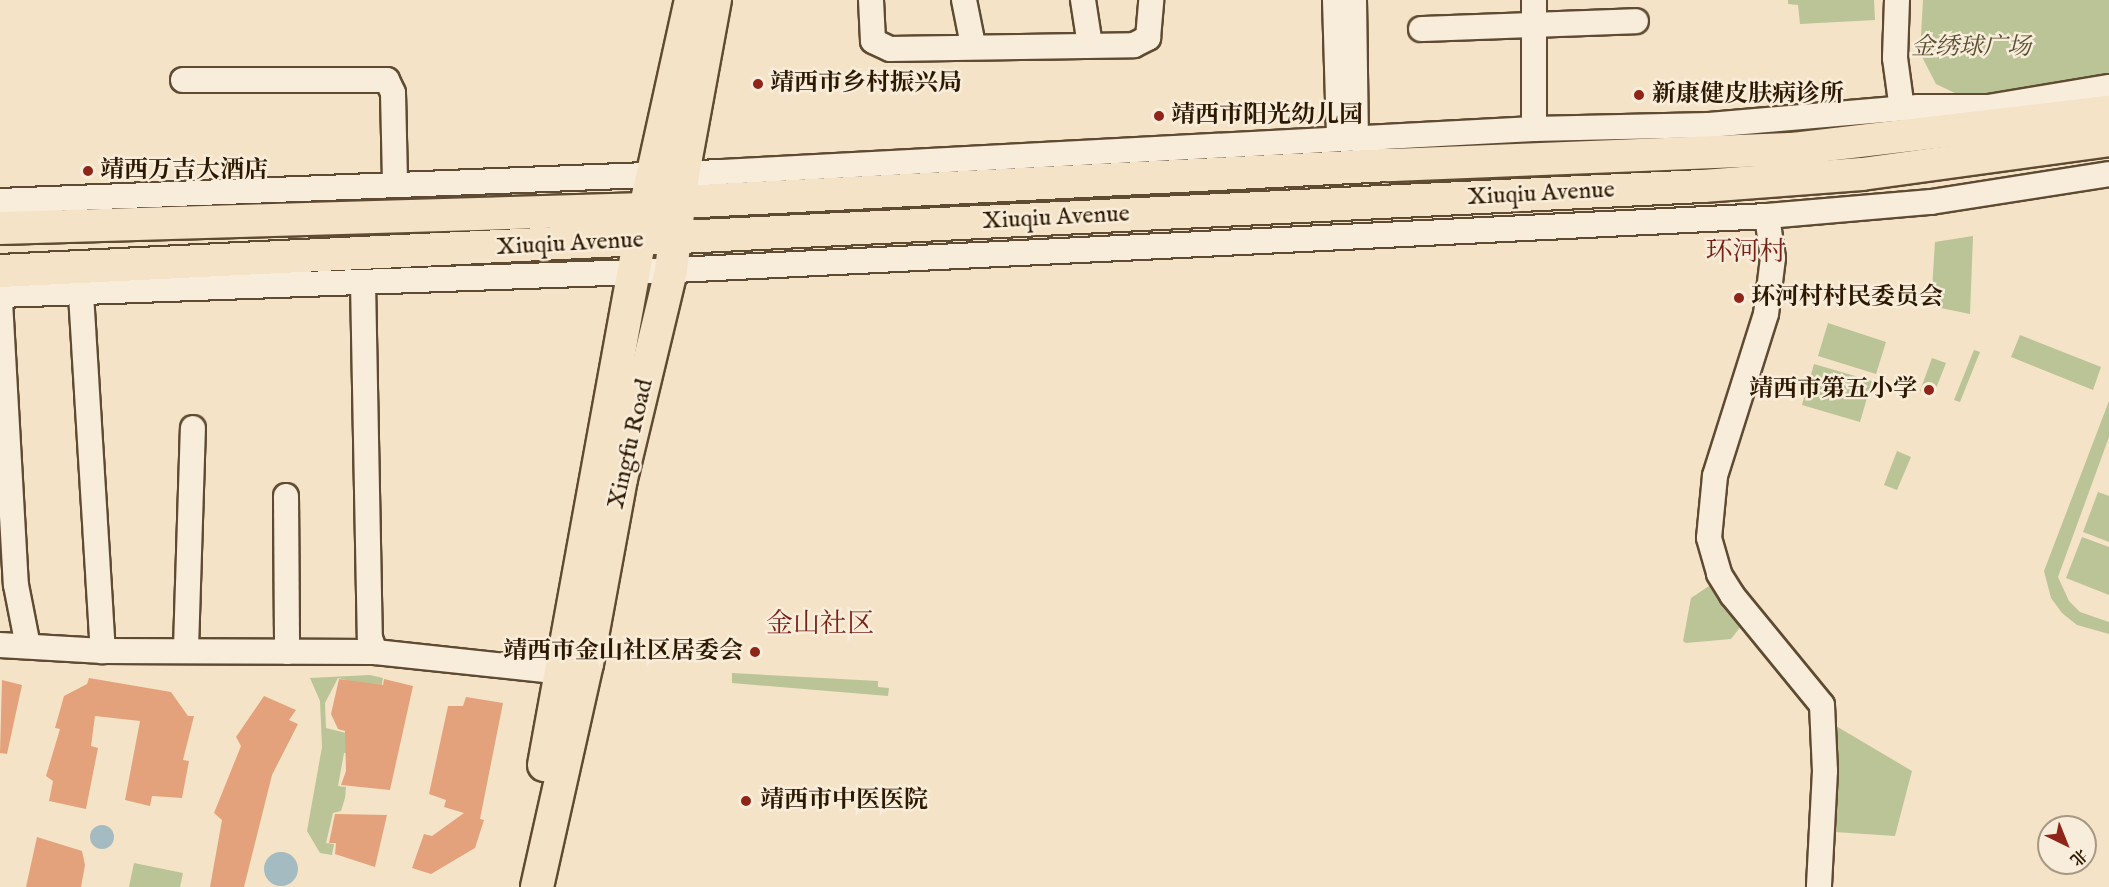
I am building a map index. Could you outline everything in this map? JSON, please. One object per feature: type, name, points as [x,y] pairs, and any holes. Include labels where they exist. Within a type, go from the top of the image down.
[{"type":"main road","name":"Xingfu Road","points":[[537,887],[587,664],[621,479],[677,237],[673,183],[691,0]]},
{"type":"main road","name":"Xingfu Road","points":[[673,183],[715,0]]},
{"type":"main road","name":"Xiuqiu Avenue","points":[[0,228],[645,209],[673,183],[997,187],[1390,165],[1697,154],[1906,139],[2109,112]]},
{"type":"main road","name":"Xiuqiu Avenue","points":[[0,271],[338,256],[1827,177],[2109,140]]},
{"type":"main road","name":"Xingfu Road","points":[[520,887],[645,209]]},
{"type":"street","points":[[871,0],[871,36],[877,46],[890,49],[973,45],[1134,45],[1145,40],[1151,0]]},
{"type":"street","points":[[964,0],[973,45]]},
{"type":"street","points":[[1083,0],[1090,45]]},
{"type":"street","points":[[1335,0],[1348,138]]},
{"type":"street","points":[[1348,138],[1354,0]]},
{"type":"street","points":[[1534,0],[1534,129]]},
{"type":"street","points":[[1897,0],[1895,58],[1910,108]]},
{"type":"street","points":[[1909,0],[1906,32],[1910,108]]},
{"type":"street","points":[[1421,30],[1636,21]]},
{"type":"street","points":[[183,80],[387,80],[393,93],[395,182]]},
{"type":"street","points":[[11,201],[395,182],[673,183],[952,158],[1147,151],[1509,130],[1652,127],[1910,108],[1988,107],[2109,87]]},
{"type":"street","points":[[1652,127],[1697,154]]},
{"type":"street","points":[[1509,130],[1549,160]]},
{"type":"street","points":[[1348,138],[1390,165]]},
{"type":"street","points":[[1147,151],[1176,178]]},
{"type":"street","points":[[952,158],[997,187]]},
{"type":"street","points":[[0,295],[81,294],[635,272],[750,264],[1767,216],[1931,202],[2109,174]]},
{"type":"street","points":[[359,184],[407,216]]},
{"type":"street","points":[[1480,197],[1509,228]]},
{"type":"street","points":[[11,201],[62,226]]},
{"type":"street","points":[[1168,212],[1190,243]]},
{"type":"street","points":[[1767,216],[1773,258],[1766,314],[1715,476],[1709,538],[1719,574],[1732,595],[1822,705],[1825,771],[1819,887]]},
{"type":"street","points":[[952,224],[985,253]]},
{"type":"street","points":[[725,235],[750,264]]},
{"type":"street","points":[[338,256],[371,281]]},
{"type":"street","points":[[371,281],[370,638],[375,652]]},
{"type":"street","points":[[81,294],[103,651]]},
{"type":"street","points":[[0,301],[16,585],[28,646]]},
{"type":"street","points":[[186,648],[193,428]]},
{"type":"street","points":[[286,496],[287,652]]},
{"type":"street","points":[[0,645],[103,651],[186,648],[287,652],[375,652],[561,672]]},
{"type":"green space","points":[[1788,0],[1874,0],[1875,20],[1800,24],[1798,5],[1788,4]]},
{"type":"green space","name":"金绣球广场","points":[[1923,0],[2109,0],[2109,73],[1981,95],[1957,94],[1936,84],[1920,53]]},
{"type":"green space","points":[[1973,236],[1970,314],[1931,306],[1935,242]]},
{"type":"green space","points":[[1828,323],[1886,342],[1876,374],[1818,356]]},
{"type":"green space","points":[[2020,335],[2101,367],[2093,390],[2011,357]]},
{"type":"green space","points":[[1974,350],[1980,352],[1960,402],[1954,400]]},
{"type":"green space","points":[[1932,358],[1946,363],[1933,396],[1920,391]]},
{"type":"green space","points":[[1814,364],[1872,381],[1860,422],[1802,405]]},
{"type":"green space","points":[[2109,401],[2109,437],[2058,577],[2069,601],[2080,612],[2109,622],[2109,634],[2077,625],[2062,613],[2051,598],[2044,571]]},
{"type":"green space","points":[[1897,451],[1911,457],[1897,490],[1884,485]]},
{"type":"green space","points":[[2098,492],[2109,496],[2109,542],[2083,532]]},
{"type":"green space","points":[[2082,537],[2109,547],[2109,595],[2066,578]]},
{"type":"green space","points":[[1712,584],[1745,621],[1731,639],[1686,643],[1683,641],[1691,598]]},
{"type":"green space","points":[[732,673],[878,681],[878,687],[889,688],[888,696],[732,683]]},
{"type":"green space","points":[[370,675],[383,678],[381,689],[338,678],[325,703],[326,728],[358,736],[352,753],[344,753],[338,786],[346,787],[345,798],[341,811],[333,813],[326,843],[334,844],[332,855],[320,853],[307,831],[322,747],[320,701],[310,678]]},
{"type":"green space","points":[[1836,726],[1912,771],[1895,836],[1835,832],[1830,727]]},
{"type":"green space","points":[[134,863],[183,873],[180,887],[129,887]]},
{"type":"water","points":[[102,825],[111,828],[114,837],[111,846],[102,849],[93,846],[90,837],[93,828]]},
{"type":"water","points":[[281,852],[293,857],[298,869],[293,881],[281,886],[269,881],[264,869],[269,857]]},
{"type":"building","points":[[89,678],[171,692],[188,716],[194,716],[183,760],[189,761],[182,798],[152,796],[150,806],[125,800],[140,721],[95,716],[91,746],[98,748],[86,809],[49,801],[53,781],[46,776],[60,729],[55,728],[64,696],[87,684]]},
{"type":"building","points":[[339,679],[383,685],[384,679],[413,686],[390,790],[341,785],[346,771],[345,731],[338,729],[331,714]]},
{"type":"building","points":[[2,680],[22,685],[7,754],[0,753]]},
{"type":"building","points":[[264,696],[296,710],[289,720],[298,724],[272,775],[244,887],[210,887],[222,820],[214,813],[241,746],[236,737]]},
{"type":"building","points":[[466,697],[503,703],[480,819],[484,820],[475,848],[431,874],[412,868],[424,834],[432,836],[464,813],[444,807],[446,800],[429,794],[448,706],[463,706]]},
{"type":"building","points":[[335,814],[387,815],[375,867],[335,854],[336,843],[329,843]]},
{"type":"building","points":[[37,837],[82,851],[85,865],[81,887],[26,887]]},
{"type":"place","name":"靖西市乡村振兴局","points":[[758,84]]},
{"type":"place","name":"新康健皮肤病诊所","points":[[1639,95]]},
{"type":"place","name":"靖西市阳光幼儿园","points":[[1159,116]]},
{"type":"place","name":"靖西万吉大酒店","points":[[88,171]]},
{"type":"place","name":"环河村村民委员会","points":[[1739,298]]},
{"type":"place","name":"靖西市第五小学","points":[[1929,390]]},
{"type":"place","name":"靖西市金山社区居委会","points":[[755,652]]},
{"type":"place","name":"靖西市中医医院","points":[[746,801]]},
{"type":"district","name":"环河村","points":[[1746,254]]},
{"type":"district","name":"金山社区","points":[[820,626]]}]
